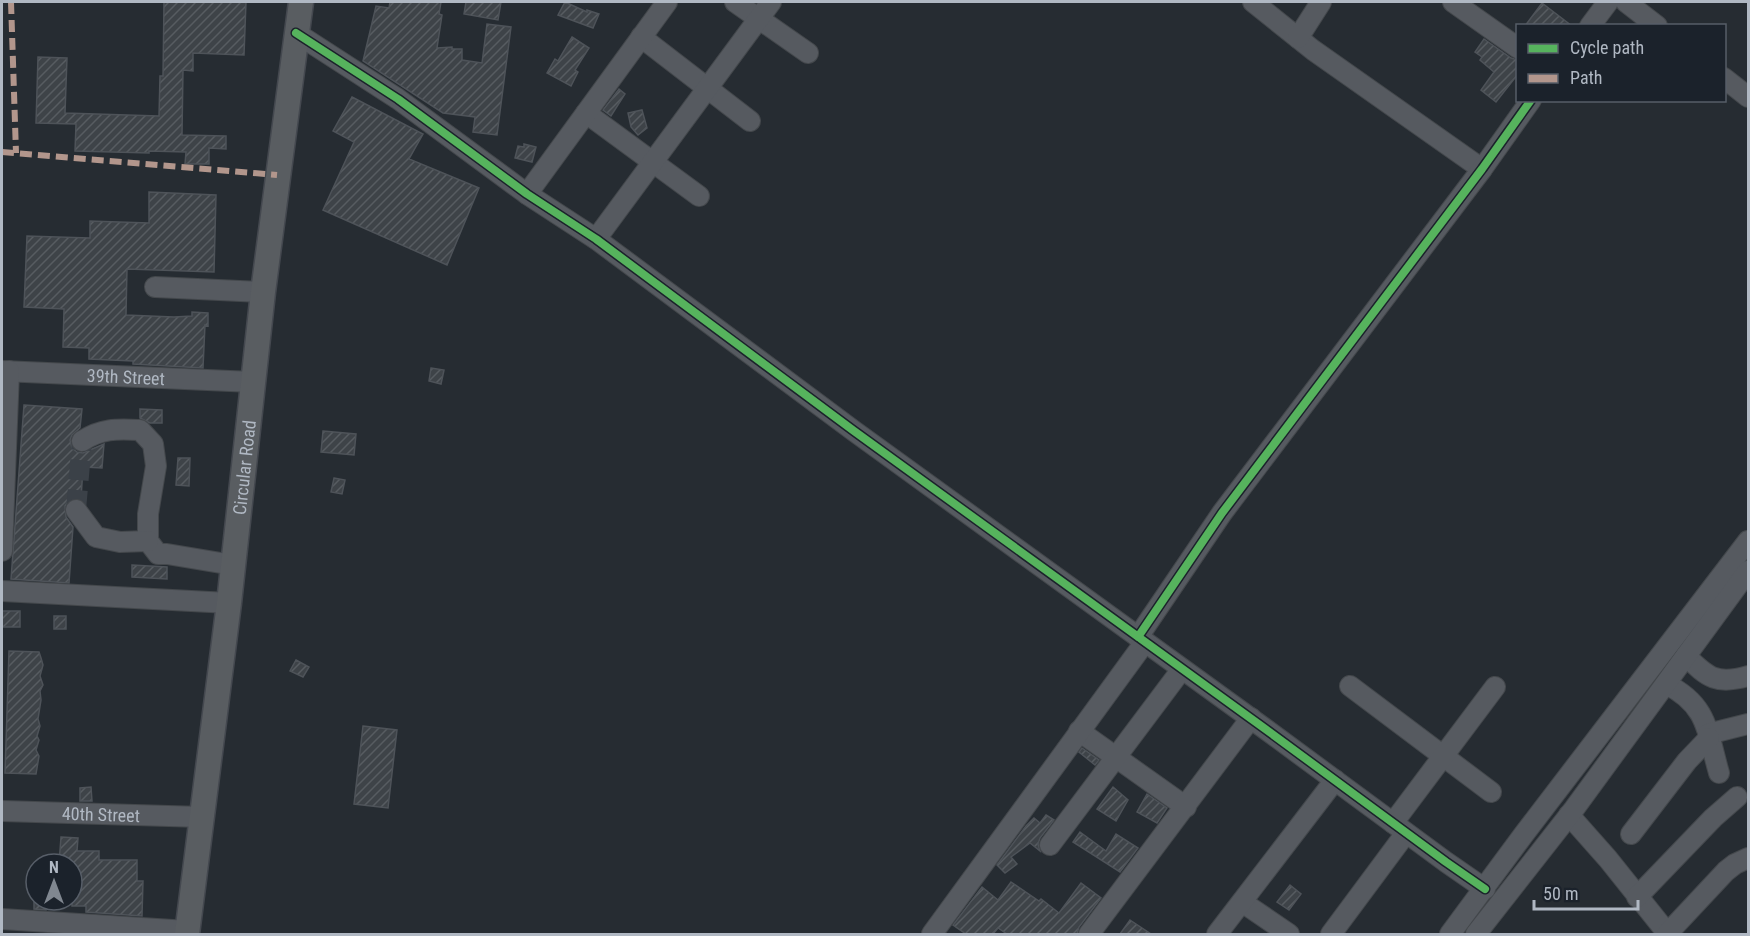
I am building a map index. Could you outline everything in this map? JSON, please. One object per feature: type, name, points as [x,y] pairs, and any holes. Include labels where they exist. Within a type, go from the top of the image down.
[{"type":"main road","name":"Circular Road","points":[[187,933],[229,603],[263,292],[301,2]]},
{"type":"street","points":[[527,194],[667,2]]},
{"type":"street","points":[[735,2],[808,53]]},
{"type":"street","points":[[596,239],[771,2]]},
{"type":"street","points":[[1253,2],[1313,50],[1482,169]]},
{"type":"street","points":[[1298,38],[1321,2]]},
{"type":"street","points":[[1454,2],[1516,47]]},
{"type":"street","points":[[1592,24],[1608,2]]},
{"type":"street","points":[[1626,2],[1654,24]]},
{"type":"street","points":[[296,33],[398,99],[527,194],[596,239],[854,431],[1485,889]]},
{"type":"street","points":[[641,37],[750,121]]},
{"type":"street","points":[[1726,79],[1749,97]]},
{"type":"street","points":[[932,934],[1079,731],[1142,639],[1222,513],[1531,102]]},
{"type":"street","points":[[586,113],[699,196]]},
{"type":"street","points":[[155,287],[263,292]]},
{"type":"street","points":[[2,551],[5,371]]},
{"type":"street","name":"39th Street","points":[[5,371],[253,382]]},
{"type":"street","points":[[82,441],[95,433],[117,429],[140,430],[153,444],[156,466],[148,514],[148,541],[158,554],[233,565]]},
{"type":"street","points":[[76,510],[96,537],[120,542],[148,541]]},
{"type":"street","points":[[1565,804],[1749,541]]},
{"type":"street","points":[[1476,934],[1534,842],[1666,684],[1749,571]]},
{"type":"street","points":[[2,591],[229,603]]},
{"type":"street","points":[[1686,656],[1703,674],[1718,681],[1736,680],[1749,676]]},
{"type":"street","points":[[1050,845],[1182,669]]},
{"type":"street","points":[[1666,684],[1680,691],[1693,702],[1703,716],[1719,773]]},
{"type":"street","points":[[1350,686],[1491,792]]},
{"type":"street","points":[[1331,934],[1400,828],[1443,756],[1495,687]]},
{"type":"street","points":[[1089,934],[1251,718]]},
{"type":"street","points":[[1631,834],[1708,736],[1749,724]]},
{"type":"street","points":[[1079,731],[1186,807]]},
{"type":"street","points":[[1217,934],[1335,780]]},
{"type":"street","points":[[1637,897],[1713,818],[1737,797]]},
{"type":"street","points":[[1565,804],[1667,934],[1726,871],[1749,858]]},
{"type":"street","name":"40th Street","points":[[2,811],[202,817]]},
{"type":"street","points":[[1450,934],[1485,889],[1534,842]]},
{"type":"street","points":[[1242,902],[1289,934]]},
{"type":"street","points":[[2,919],[187,933]]},
{"type":"building","points":[[164,2],[246,2],[244,55],[193,53],[193,71],[183,70],[182,135],[226,136],[226,149],[209,148],[209,164],[185,164],[186,152],[75,151],[76,124],[36,123],[38,57],[67,58],[65,113],[159,116],[160,76],[163,76]]},
{"type":"building","points":[[390,2],[441,2],[439,14],[442,15],[437,48],[462,49],[462,60],[482,63],[487,24],[511,27],[497,135],[473,132],[475,117],[443,113],[363,61],[376,6],[389,8]]},
{"type":"building","points":[[466,2],[501,2],[498,20],[464,14]]},
{"type":"building","points":[[565,2],[587,12],[587,10],[599,14],[593,28],[558,15]]},
{"type":"building","points":[[1542,3],[1569,24],[1526,24]]},
{"type":"building","points":[[572,37],[589,48],[575,70],[578,72],[571,86],[547,73],[555,59],[558,61]]},
{"type":"building","points":[[1484,39],[1516,59],[1516,77],[1496,102],[1481,90],[1494,72],[1480,60],[1482,57],[1475,52]]},
{"type":"building","points":[[619,89],[625,94],[611,116],[603,110]]},
{"type":"building","points":[[352,97],[423,134],[409,159],[479,188],[447,265],[323,210],[354,142],[333,131]]},
{"type":"building","points":[[642,110],[647,128],[638,135],[631,127],[628,113]]},
{"type":"building","points":[[524,144],[536,147],[532,162],[515,158],[518,146],[524,147]]},
{"type":"building","points":[[149,192],[216,195],[214,272],[127,269],[126,315],[174,317],[192,316],[192,312],[208,313],[208,326],[205,325],[203,368],[89,359],[89,348],[63,347],[64,309],[24,307],[27,236],[90,238],[90,221],[149,223]]},
{"type":"building","points":[[431,368],[444,370],[441,384],[429,381]]},
{"type":"building","points":[[24,405],[82,409],[80,428],[70,440],[72,448],[83,453],[104,444],[102,468],[83,467],[81,499],[69,500],[65,506],[66,517],[73,527],[69,583],[11,579]]},
{"type":"building","points":[[140,409],[162,410],[162,423],[150,423],[140,418]]},
{"type":"building","points":[[323,431],[356,434],[354,455],[321,452]]},
{"type":"building","points":[[178,458],[190,458],[189,486],[176,485]]},
{"type":"building","points":[[334,478],[345,480],[342,494],[331,492]]},
{"type":"building","points":[[132,565],[167,567],[167,579],[132,577]]},
{"type":"building","points":[[2,611],[20,611],[20,627],[2,627]]},
{"type":"building","points":[[54,616],[66,616],[66,629],[54,629]]},
{"type":"building","points":[[9,651],[39,652],[43,665],[40,676],[43,685],[40,691],[38,719],[40,726],[36,750],[39,756],[36,774],[5,773]]},
{"type":"building","points":[[296,660],[309,667],[303,677],[290,671]]},
{"type":"building","points":[[363,726],[397,730],[388,808],[354,804]]},
{"type":"building","points":[[1082,748],[1099,760],[1095,765],[1079,752]]},
{"type":"building","points":[[91,787],[92,801],[80,801],[80,788]]},
{"type":"building","points":[[1113,787],[1128,800],[1116,821],[1097,809]]},
{"type":"building","points":[[1147,794],[1167,808],[1157,823],[1137,812]]},
{"type":"building","points":[[1046,815],[1054,820],[1040,838],[1038,844],[1040,851],[1030,843],[1011,857],[1017,864],[1005,873],[997,865],[1026,826],[1034,818],[1040,823]]},
{"type":"building","points":[[1080,832],[1106,851],[1116,834],[1138,848],[1120,872],[1073,842]]},
{"type":"building","points":[[61,837],[78,838],[77,851],[99,851],[99,860],[137,860],[137,881],[143,881],[142,916],[86,912],[84,852],[60,852]]},
{"type":"building","points":[[1011,882],[1039,901],[1041,899],[1059,913],[1081,883],[1101,898],[1079,927],[1077,934],[1007,934],[998,928],[993,934],[966,934],[953,925],[982,887],[998,900]]},
{"type":"building","points":[[1290,885],[1301,894],[1289,910],[1277,902]]},
{"type":"building","points":[[1130,920],[1151,934],[1120,934]]},
{"type":"tunnel","points":[[76,510],[82,441]]},
{"type":"marked path","points":[[11,2],[16,153]]},
{"type":"marked path","points":[[2,152],[277,175]]},
{"type":"cycle path","points":[[296,33],[398,99],[527,194],[596,239],[854,431],[1485,889]]},
{"type":"cycle path","points":[[1138,637],[1222,513],[1482,169],[1530,102]]}]
